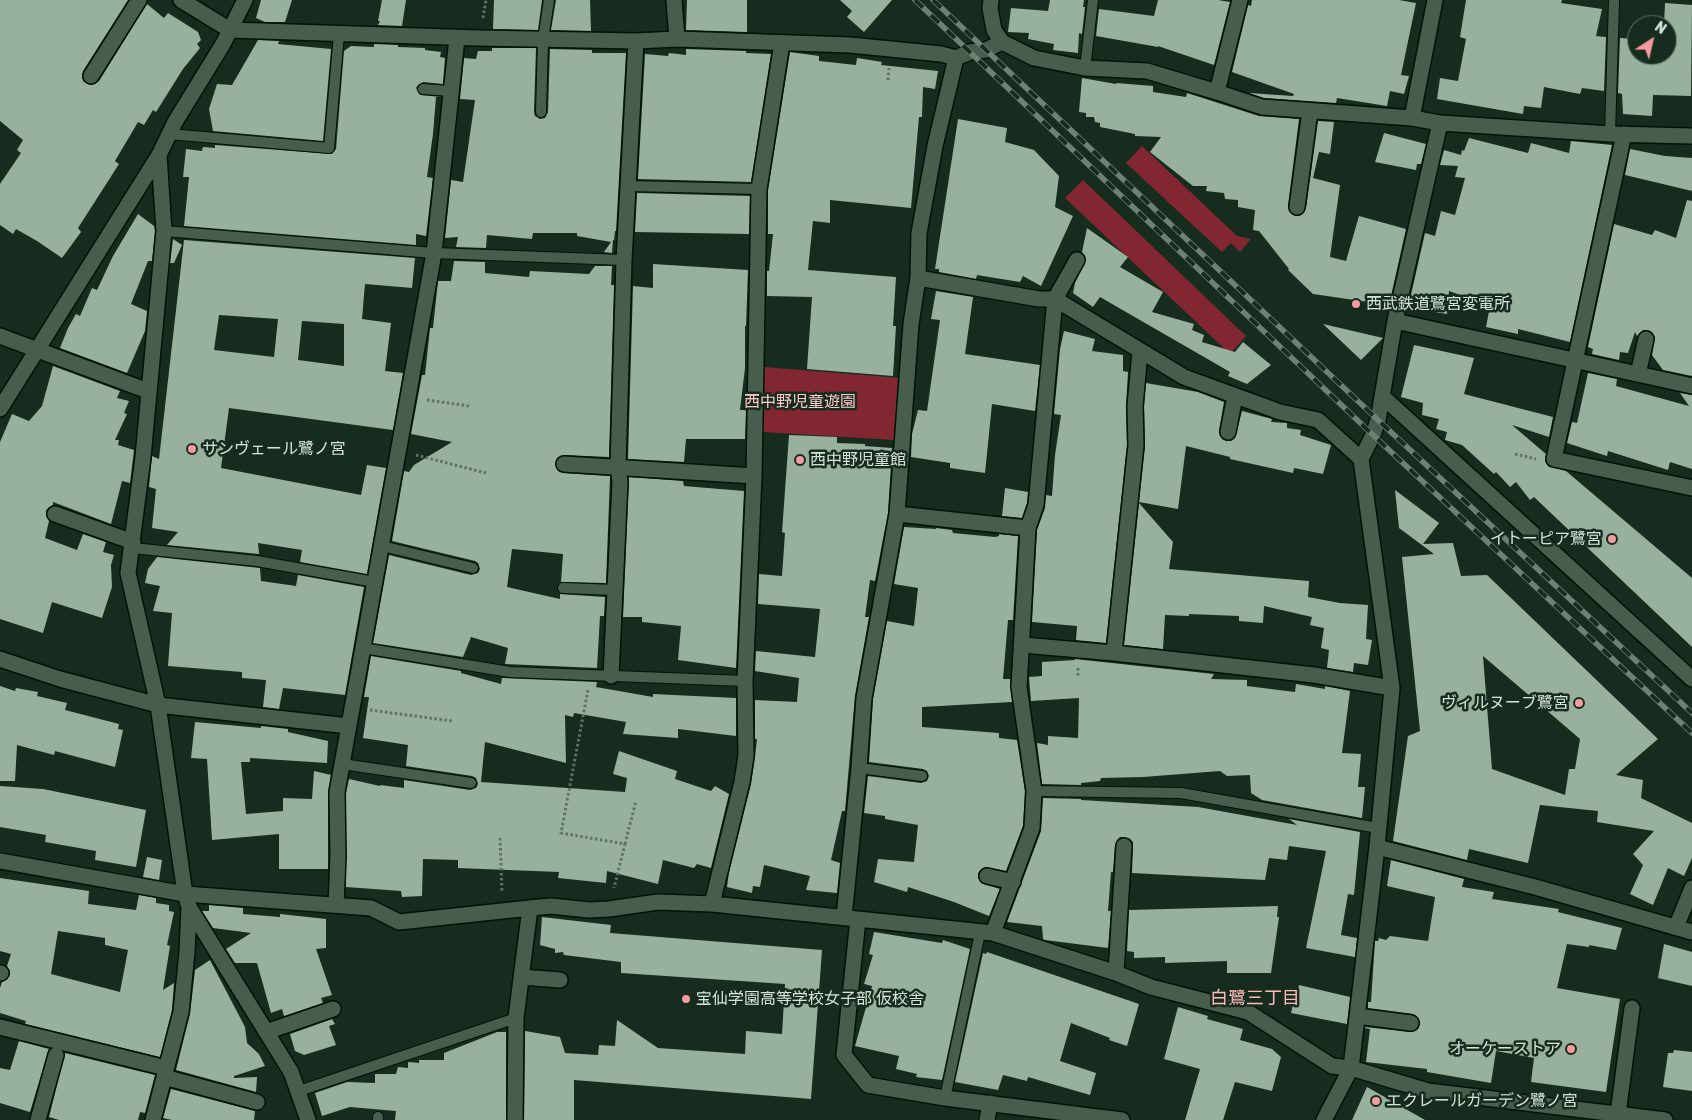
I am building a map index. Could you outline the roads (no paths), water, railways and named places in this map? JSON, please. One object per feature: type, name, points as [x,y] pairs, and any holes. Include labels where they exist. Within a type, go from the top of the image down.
[{"type":"street","points":[[91,76],[139,0]]},
{"type":"street","points":[[181,0],[230,30],[457,38],[636,41],[677,39],[850,45],[941,54],[956,58],[970,52],[986,50],[1002,42]]},
{"type":"street","points":[[0,410],[159,155],[245,0]]},
{"type":"street","points":[[674,0],[677,39]]},
{"type":"street","points":[[991,0],[990,8],[994,30],[1002,42],[1034,58],[1086,68],[1147,71],[1262,108],[1412,118],[1440,123],[1617,134],[1692,136]]},
{"type":"street","points":[[1217,92],[1240,0]]},
{"type":"street","points":[[1412,118],[1435,0]]},
{"type":"street","points":[[336,905],[338,856],[337,792],[434,253],[457,38]]},
{"type":"street","points":[[611,676],[620,482],[618,467],[624,260],[636,41]]},
{"type":"street","points":[[712,904],[742,782],[746,756],[745,682],[754,476],[759,189],[782,43]]},
{"type":"street","points":[[956,58],[935,146],[919,233],[918,278],[912,324],[897,514],[864,698],[844,1055],[868,1085],[945,1098],[1122,1120]]},
{"type":"street","points":[[1297,207],[1310,111]]},
{"type":"street","points":[[1324,1120],[1350,1068],[1377,847],[1392,688],[1361,459],[1378,420],[1395,321],[1440,123]]},
{"type":"street","points":[[1617,134],[1575,360],[1554,459],[1692,488]]},
{"type":"street","points":[[153,1120],[181,1012],[187,952],[187,900],[158,705],[128,573],[143,457],[164,231],[159,155]]},
{"type":"street","points":[[987,933],[1013,882],[1032,828],[1034,791],[1019,687],[1023,645],[1028,528],[1036,505],[1055,299],[1077,260]]},
{"type":"street","points":[[918,278],[1039,299],[1055,299],[1184,377],[1280,412],[1318,420],[1361,459]]},
{"type":"street","points":[[1395,321],[1692,386]]},
{"type":"street","points":[[0,336],[148,391]]},
{"type":"street","points":[[1638,374],[1646,339]]},
{"type":"street","points":[[1114,653],[1136,446],[1135,406],[1140,352]]},
{"type":"street","points":[[1228,432],[1235,396]]},
{"type":"street","points":[[1382,396],[1692,679]]},
{"type":"street","points":[[564,464],[754,476]]},
{"type":"street","points":[[55,514],[133,545]]},
{"type":"street","points":[[897,514],[1028,528]]},
{"type":"street","points":[[1023,645],[1314,675],[1392,688]]},
{"type":"street","points":[[0,658],[60,678],[158,705],[349,726]]},
{"type":"street","points":[[1116,973],[1124,846]]},
{"type":"street","points":[[1377,847],[1535,887],[1692,932]]},
{"type":"street","points":[[0,861],[187,900],[336,905],[370,908],[399,922],[551,906],[589,910],[658,902],[712,904],[987,933],[1116,973],[1151,987],[1248,1012],[1332,1066],[1350,1068],[1428,1091],[1666,1120]]},
{"type":"street","points":[[988,876],[1013,882]]},
{"type":"street","points":[[1676,927],[1692,888]]},
{"type":"street","points":[[187,900],[291,1072],[308,1120]]},
{"type":"street","points":[[515,1120],[516,1018],[530,908]]},
{"type":"street","points":[[521,977],[560,980]]},
{"type":"street","points":[[1618,1114],[1632,1008]]},
{"type":"street","points":[[266,1032],[333,1009]]},
{"type":"street","points":[[1357,1016],[1410,1023]]},
{"type":"street","points":[[0,1027],[165,1073],[257,1102]]},
{"type":"street","points":[[38,1120],[56,1055]]},
{"type":"street","points":[[987,1120],[990,1103]]},
{"type":"lane","points":[[542,112],[543,40],[549,0]]},
{"type":"lane","points":[[1086,68],[1093,0]]},
{"type":"lane","points":[[1614,0],[1617,134]]},
{"type":"lane","points":[[169,134],[329,148],[339,34]]},
{"type":"lane","points":[[423,88],[451,91]]},
{"type":"lane","points":[[628,186],[759,189]]},
{"type":"lane","points":[[164,231],[434,253],[624,260]]},
{"type":"lane","points":[[133,545],[256,561],[375,582]]},
{"type":"lane","points":[[382,546],[473,568]]},
{"type":"lane","points":[[564,588],[615,590]]},
{"type":"lane","points":[[363,648],[510,672],[745,682]]},
{"type":"lane","points":[[342,764],[471,783]]},
{"type":"lane","points":[[859,768],[922,776]]},
{"type":"lane","points":[[1034,791],[1181,794],[1378,828]]},
{"type":"lane","points":[[945,1098],[987,933]]},
{"type":"lane","points":[[299,1091],[516,1018]]},
{"type":"railway","points":[[915,0],[1373,435],[1692,733]]},
{"type":"railway","points":[[933,0],[1692,713]]},
{"type":"place","name":"西武鉄道鷺宮変電所","points":[[1356,304]]},
{"type":"place","name":"サンヴェール鷺ノ宮","points":[[192,449]]},
{"type":"place","name":"西中野児童館","points":[[800,460]]},
{"type":"place","name":"イトーピア鷺宮","points":[[1612,539]]},
{"type":"place","name":"ヴィルヌーブ鷺宮","points":[[1579,703]]},
{"type":"place","name":"宝仙学園高等学校女子部 仮校舎","points":[[686,999]]},
{"type":"place","name":"オーケーストア","points":[[1571,1049]]},
{"type":"place","name":"エクレールガーデン鷺ノ宮","points":[[1376,1101]]},
{"type":"district","name":"白鷺三丁目","points":[[1255,999]]},
{"type":"park label","name":"西中野児童遊園","points":[[800,402]]}]
